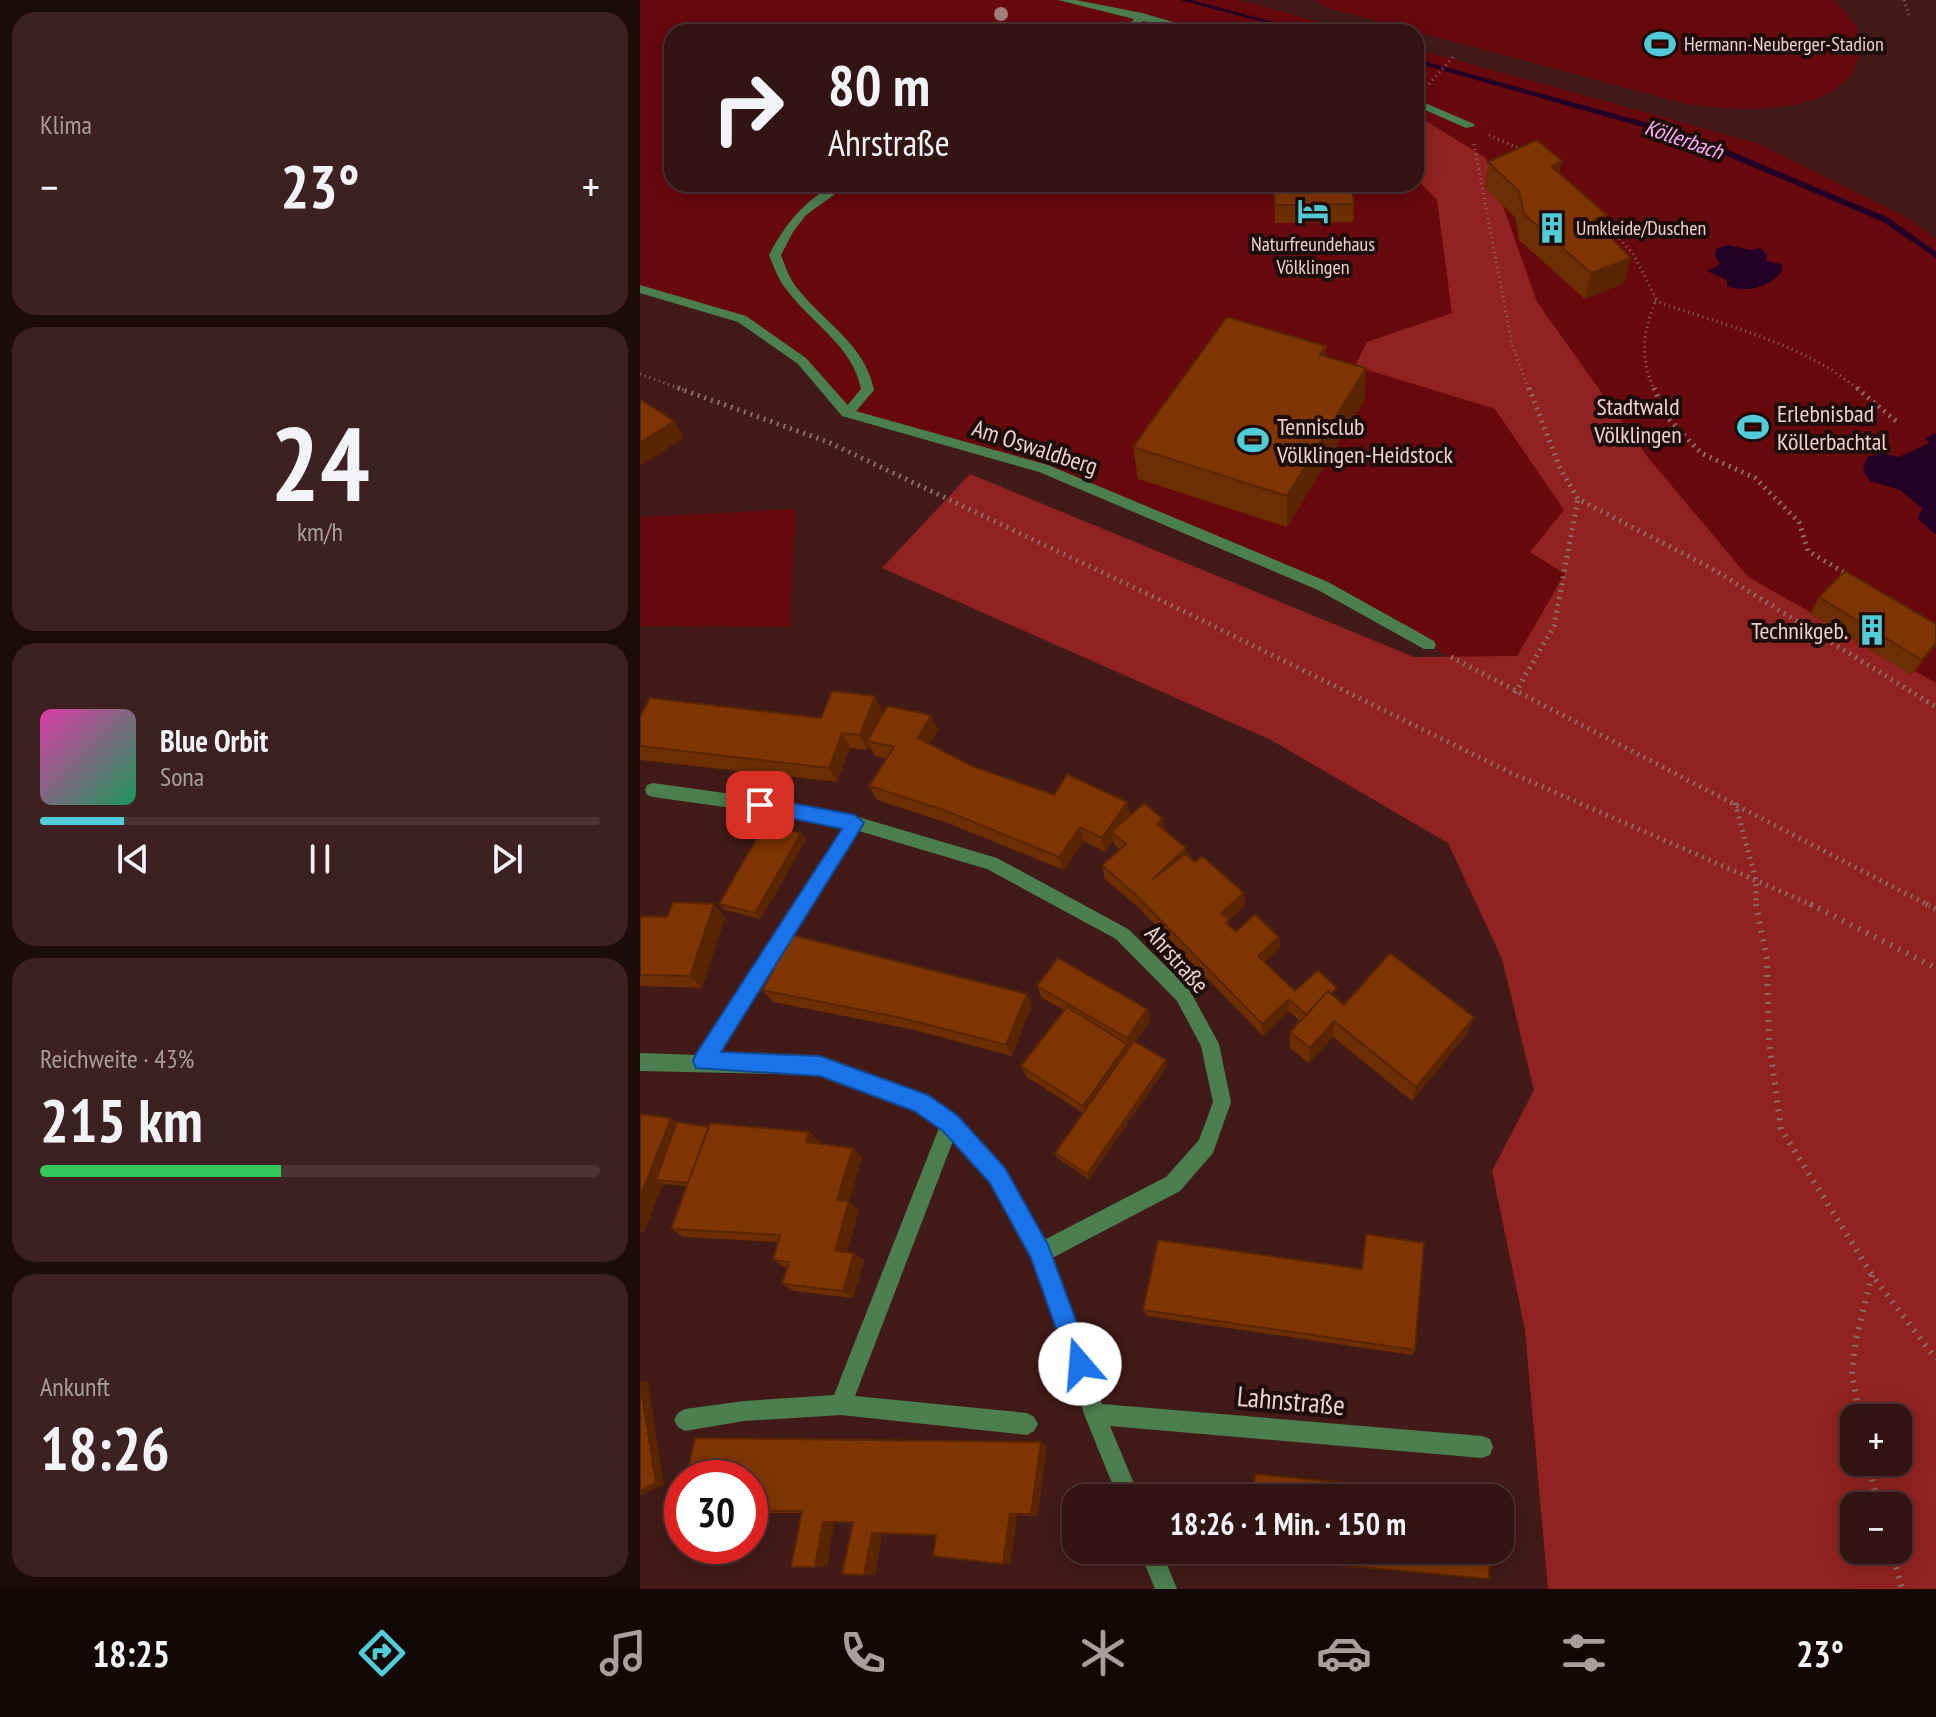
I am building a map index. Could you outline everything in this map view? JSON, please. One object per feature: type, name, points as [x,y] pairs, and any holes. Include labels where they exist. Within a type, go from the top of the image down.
[{"type":"street","points":[[1063,0],[1172,24]]},
{"type":"street","points":[[1135,24],[1142,16]]},
{"type":"street","points":[[1424,106],[1470,126]]},
{"type":"street","points":[[640,289],[742,319],[802,361],[847,413],[868,390],[868,376],[827,324],[790,288],[775,255],[788,226],[815,198],[827,192]]},
{"type":"street","name":"Am Oswaldberg","points":[[847,413],[1043,468],[1323,586],[1429,645]]},
{"type":"street","name":"Ahrstraße","points":[[653,790],[855,823],[991,863],[1122,934],[1183,995],[1210,1044],[1222,1102],[1206,1146],[1173,1184],[1040,1253]]},
{"type":"street","points":[[704,1061],[855,823]]},
{"type":"street","points":[[640,1062],[704,1061],[820,1066],[921,1103],[950,1124],[998,1176],[1040,1253],[1073,1340],[1094,1414],[1123,1484]]},
{"type":"street","points":[[841,1405],[950,1124]]},
{"type":"street","points":[[685,1420],[744,1411],[841,1405],[1027,1424]]},
{"type":"street","name":"Lahnstraße","points":[[1094,1414],[1482,1447]]},
{"type":"street","points":[[1156,1564],[1166,1589]]},
{"type":"path","points":[[1904,0],[1909,15]]},
{"type":"path","points":[[1435,77],[1455,55]]},
{"type":"path","points":[[1470,126],[1531,154]]},
{"type":"path","points":[[1470,126],[1512,345],[1560,468],[1578,499],[1711,568],[1936,707]]},
{"type":"path","points":[[1599,216],[1634,255],[1655,301],[1646,326],[1643,364],[1666,416],[1701,453],[1755,478],[1799,522],[1808,551],[1859,581]]},
{"type":"path","points":[[1655,301],[1815,361],[1842,375],[1897,422]]},
{"type":"path","points":[[640,374],[828,442],[1177,608],[1511,773],[1793,895],[1936,968]]},
{"type":"path","points":[[1515,693],[1554,626],[1578,499]]},
{"type":"path","points":[[1429,645],[1571,724],[1735,803],[1936,909]]},
{"type":"path","points":[[1735,803],[1756,880],[1755,900],[1767,959],[1769,1041],[1781,1129],[1872,1275],[1936,1359]]},
{"type":"path","points":[[1857,1404],[1852,1374],[1856,1339],[1872,1275]]},
{"type":"path","points":[[1895,1564],[1902,1589]]},
{"type":"green space","name":"Stadtwald Völklingen","points":[[640,0],[1240,0],[1326,24],[664,24],[664,192],[1424,192],[1424,51],[1757,143],[1910,219],[1936,239],[1936,1589],[1548,1589],[1525,1330],[1492,1171],[1534,1090],[1571,724],[1323,586],[1043,468],[847,413],[802,361],[742,319],[640,288]]},
{"type":"green space","name":"Hermann-Neuberger-Stadion","points":[[1314,0],[1835,0],[1858,28],[1859,55],[1847,79],[1830,93],[1808,102],[1783,107],[1706,106],[1686,104],[1424,34],[1424,24],[1388,24],[1328,8]]},
{"type":"green space","points":[[796,509],[789,627],[640,626],[640,517]]},
{"type":"shaded area","points":[[1424,120],[1486,158],[1537,302],[1646,455],[1748,577],[1936,683],[1936,1589],[1548,1589],[1525,1330],[1492,1171],[1534,1090],[1502,959],[1448,843],[1271,740],[882,568],[970,474],[1414,657],[1517,656],[1565,574],[1530,552],[1564,510],[1495,409],[1355,366],[1367,342],[1452,313],[1437,200],[1424,186]]},
{"type":"shaded area","points":[[1728,245],[1750,250],[1760,248],[1767,255],[1766,261],[1782,264],[1782,271],[1771,282],[1757,288],[1727,286],[1727,280],[1707,271],[1720,264],[1715,256],[1716,249]]},
{"type":"shaded area","points":[[1936,433],[1936,535],[1918,519],[1922,508],[1900,490],[1870,481],[1863,470],[1867,457],[1882,453],[1899,457],[1929,443],[1925,438]]},
{"type":"building","points":[[1537,140],[1562,161],[1551,166],[1607,215],[1594,220],[1631,258],[1591,273],[1524,214],[1519,191],[1488,162]]},
{"type":"building","points":[[1274,192],[1353,192],[1354,204],[1275,205]]},
{"type":"building","name":"Tennisclub Völklingen-Heidstock","points":[[1227,317],[1326,346],[1320,355],[1366,368],[1287,496],[1133,447]]},
{"type":"building","points":[[640,399],[674,421],[640,443]]},
{"type":"building","points":[[1845,571],[1936,624],[1936,643],[1922,660],[1819,597]]},
{"type":"building","points":[[832,691],[875,696],[860,735],[842,733],[829,768],[640,746],[640,717],[650,698],[821,718]]},
{"type":"building","points":[[887,706],[931,715],[918,738],[972,766],[1054,795],[1067,774],[1127,802],[1102,838],[1080,827],[1059,857],[944,810],[869,786],[894,747],[867,741]]},
{"type":"building","points":[[1144,803],[1163,819],[1157,824],[1186,848],[1152,880],[1185,854],[1195,862],[1202,856],[1244,893],[1221,913],[1229,920],[1226,923],[1236,932],[1255,914],[1279,937],[1258,956],[1295,991],[1318,970],[1337,988],[1331,994],[1328,991],[1306,1015],[1289,999],[1262,1024],[1136,895],[1102,865],[1126,844],[1111,832]]},
{"type":"building","points":[[765,824],[801,833],[755,913],[719,904]]},
{"type":"building","points":[[673,902],[714,904],[690,976],[640,975],[640,916],[667,917]]},
{"type":"building","points":[[792,935],[1027,994],[1006,1045],[902,1018],[762,990]]},
{"type":"building","points":[[1390,953],[1474,1017],[1416,1087],[1334,1021],[1310,1048],[1290,1032],[1328,991],[1344,1005]]},
{"type":"building","points":[[1058,958],[1147,1009],[1127,1038],[1037,986]]},
{"type":"building","points":[[1067,1007],[1127,1044],[1083,1106],[1021,1066]]},
{"type":"building","points":[[1134,1041],[1166,1060],[1087,1174],[1055,1153]]},
{"type":"building","points":[[640,1114],[671,1118],[640,1198]]},
{"type":"building","points":[[677,1122],[709,1127],[688,1183],[656,1180]]},
{"type":"building","points":[[710,1123],[809,1132],[806,1142],[853,1148],[837,1200],[849,1201],[835,1251],[854,1253],[843,1291],[782,1284],[789,1262],[773,1260],[780,1235],[671,1229]]},
{"type":"building","points":[[1366,1234],[1424,1243],[1415,1350],[1143,1310],[1158,1240],[1362,1269]]},
{"type":"building","points":[[640,1382],[656,1483],[640,1491]]},
{"type":"building","points":[[695,1438],[1041,1442],[1031,1514],[1010,1514],[1003,1564],[933,1556],[936,1535],[872,1533],[864,1575],[842,1574],[853,1522],[823,1522],[815,1567],[791,1567],[802,1511],[768,1511],[768,1460],[690,1460]]},
{"type":"building","points":[[1255,1474],[1362,1484],[1254,1484]]},
{"type":"building","points":[[1325,1564],[1490,1564],[1489,1579]]},
{"type":"waterway","name":"Köllerbach","points":[[1183,0],[1278,24]]},
{"type":"waterway","name":"Köllerbach","points":[[1424,63],[1692,138],[1886,220],[1936,256]]},
{"type":"place","name":"Hermann-Neuberger-Stadion","points":[[1660,44]]},
{"type":"place","name":"Naturfreundehaus Völklingen","points":[[1313,211]]},
{"type":"place","name":"Umkleide/Duschen","points":[[1552,228]]},
{"type":"place","name":"Erlebnisbad Köllerbachtal","points":[[1753,427]]},
{"type":"place","name":"Tennisclub Völklingen-Heidstock","points":[[1253,440]]},
{"type":"place","name":"Technikgeb.","points":[[1872,630]]},
{"type":"route","points":[[760,805],[855,823],[704,1061],[820,1066],[921,1103],[950,1124],[998,1176],[1040,1253],[1080,1364]]}]
